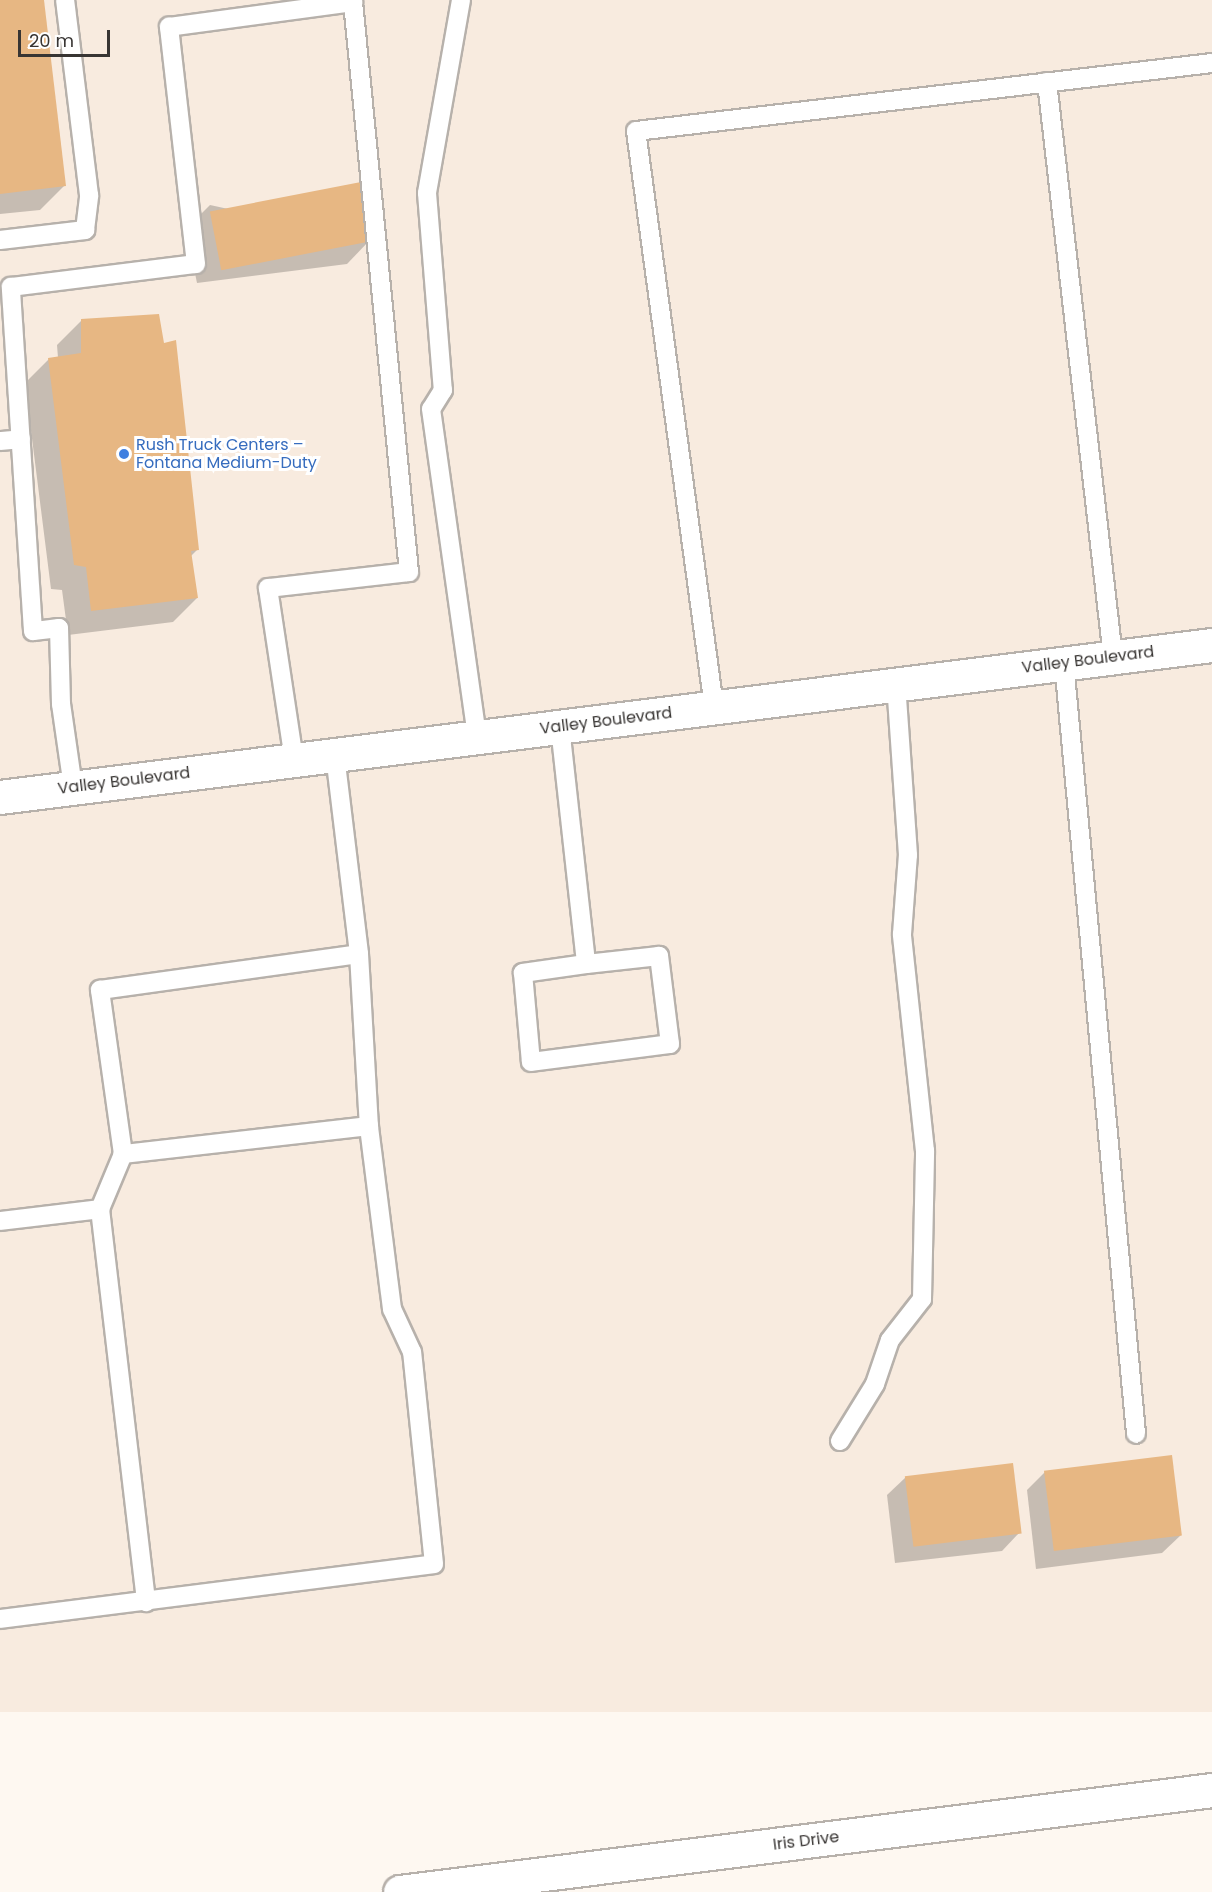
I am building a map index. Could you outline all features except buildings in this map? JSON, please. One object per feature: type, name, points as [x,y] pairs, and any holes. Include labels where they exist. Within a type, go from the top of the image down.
[{"type":"main road","name":"Valley Boulevard","points":[[0,796],[1212,645]]},
{"type":"main road","name":"Iris Drive","points":[[400,1892],[1212,1790]]},
{"type":"lane","points":[[0,240],[85,230],[89,195],[65,0]]},
{"type":"lane","points":[[461,0],[427,193],[443,390],[431,409],[477,737]]},
{"type":"lane","points":[[73,788],[61,704],[59,628],[33,632],[11,287],[196,264],[169,27],[352,2],[409,572],[268,588],[294,760]]},
{"type":"lane","points":[[714,707],[636,130],[1212,63]]},
{"type":"lane","points":[[1047,82],[1113,657]]},
{"type":"lane","points":[[0,441],[21,439]]},
{"type":"lane","points":[[1064,663],[1136,1434]]},
{"type":"lane","points":[[840,1441],[875,1384],[890,1340],[922,1299],[925,1151],[902,934],[909,855],[896,684]]},
{"type":"lane","points":[[560,727],[586,964]]},
{"type":"lane","points":[[0,1619],[434,1564],[412,1352],[392,1309],[369,1126],[359,954],[335,755]]},
{"type":"lane","points":[[146,1602],[100,1209],[123,1154],[100,990],[359,954]]},
{"type":"lane","points":[[659,956],[670,1044],[531,1062],[523,973],[586,964],[659,956]]},
{"type":"lane","points":[[123,1154],[369,1126]]},
{"type":"lane","points":[[0,1221],[100,1209]]},
{"type":"shaded area","points":[[0,0],[1212,0],[1212,1712],[0,1712]]},
{"type":"place","name":"Rush Truck Centers – Fontana Medium-Duty","points":[[124,454]]}]
